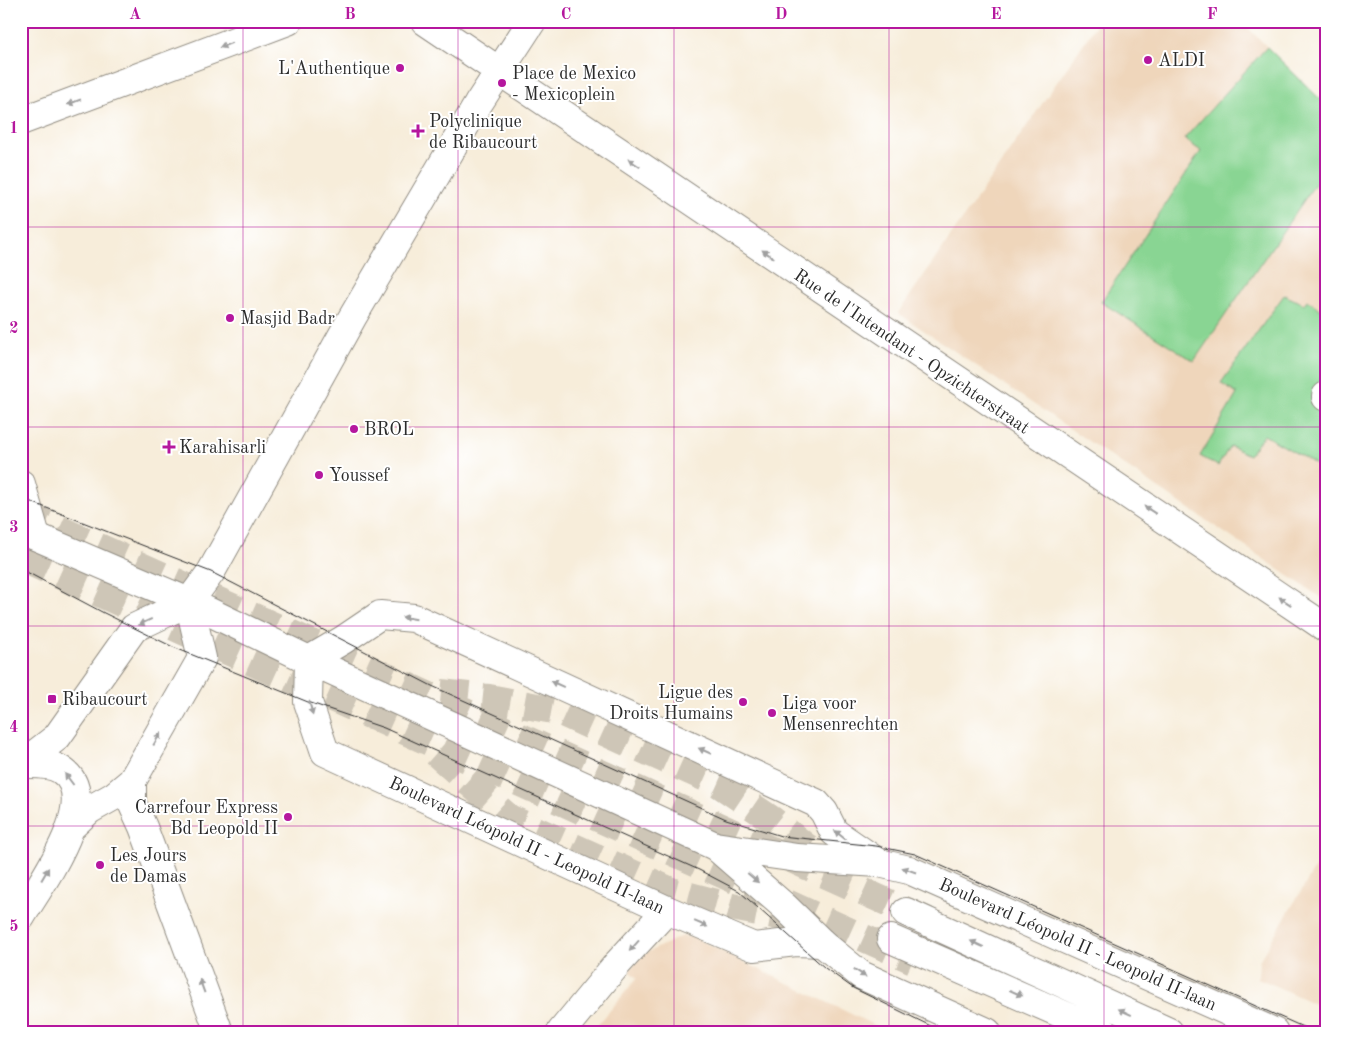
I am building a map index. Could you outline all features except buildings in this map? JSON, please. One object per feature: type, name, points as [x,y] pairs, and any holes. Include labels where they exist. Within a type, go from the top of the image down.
[{"type":"main road","points":[[21,122],[288,21]]},
{"type":"main road","points":[[425,21],[500,72]]},
{"type":"main road","points":[[22,764],[58,737],[134,628],[189,602],[227,544],[352,318],[478,104],[532,21]]},
{"type":"main road","name":"Rue de l'Intendant - Opzichterstraat","points":[[500,72],[1326,628]]},
{"type":"main road","name":"Boulevard Léopold II - Leopold II-laan","points":[[21,484],[34,542],[189,602],[309,660],[716,846],[797,858],[879,863],[909,870],[1274,1032]]},
{"type":"main road","points":[[21,916],[73,825],[89,810],[114,796],[132,781],[202,658],[189,602]]},
{"type":"main road","name":"Boulevard Léopold II - Leopold II-laan","points":[[309,660],[380,615],[414,618],[816,803],[824,812],[834,832],[879,863]]},
{"type":"main road","name":"Boulevard Léopold II - Leopold II-laan","points":[[309,660],[308,702],[325,752],[667,910],[754,947],[796,942],[822,943]]},
{"type":"main road","points":[[22,764],[60,769],[70,778],[77,791],[73,825]]},
{"type":"main road","points":[[132,781],[132,803],[143,827],[219,1032]]},
{"type":"main road","name":"Boulevard Léopold II - Leopold II-laan","points":[[716,846],[822,943],[861,975],[987,1032]]},
{"type":"main road","points":[[561,1032],[618,963],[667,910]]},
{"type":"main road","points":[[906,912],[1169,1032]]},
{"type":"main road","points":[[891,940],[1103,1032]]},
{"type":"shaded area","points":[[1099,21],[1241,21],[1326,105],[1326,601],[898,313]]},
{"type":"shaded area","points":[[1326,850],[1326,1009],[1258,978],[1259,961]]},
{"type":"shaded area","points":[[682,936],[693,937],[888,1032],[592,1032],[637,978],[629,971],[644,954]]},
{"type":"green space","points":[[1267,47],[1326,105],[1326,168],[1194,361],[1101,302],[1201,151],[1184,139]]},
{"type":"green space","points":[[1284,295],[1304,304],[1307,300],[1326,313],[1326,348],[1316,402],[1326,411],[1326,470],[1264,435],[1249,455],[1230,446],[1218,466],[1200,456],[1237,394],[1221,383]]},
{"type":"tunnel","points":[[21,512],[929,921]]},
{"type":"tunnel","points":[[21,558],[913,960]]},
{"type":"tunnel","points":[[441,693],[489,698],[558,711],[719,784],[831,863]]},
{"type":"tunnel","points":[[436,753],[509,818],[671,891],[732,907],[799,920]]},
{"type":"tram line","points":[[21,498],[211,572],[432,686],[726,819],[781,836],[876,846],[915,854],[1314,1032]]},
{"type":"tram line","points":[[21,569],[173,647],[308,702],[384,728],[699,870],[739,891],[825,968],[853,988],[943,1032]]},
{"type":"place","name":"ALDI","points":[[1148,60]]},
{"type":"place","name":"L'Authentique","points":[[400,68]]},
{"type":"place","name":"Place de Mexico - Mexicoplein","points":[[502,83]]},
{"type":"place","name":"Polyclinique de Ribaucourt","points":[[418,131]]},
{"type":"place","name":"Masjid Badr","points":[[230,318]]},
{"type":"place","name":"BROL","points":[[354,429]]},
{"type":"place","name":"Karahisarli","points":[[169,447]]},
{"type":"place","name":"Youssef","points":[[319,475]]},
{"type":"place","name":"Ribaucourt","points":[[52,699]]},
{"type":"place","name":"Ligue des Droits Humains","points":[[743,702]]},
{"type":"place","name":"Liga voor Mensenrechten","points":[[772,713]]},
{"type":"place","name":"Carrefour Express Bd Leopold II","points":[[288,817]]},
{"type":"place","name":"Les Jours de Damas","points":[[100,865]]}]
